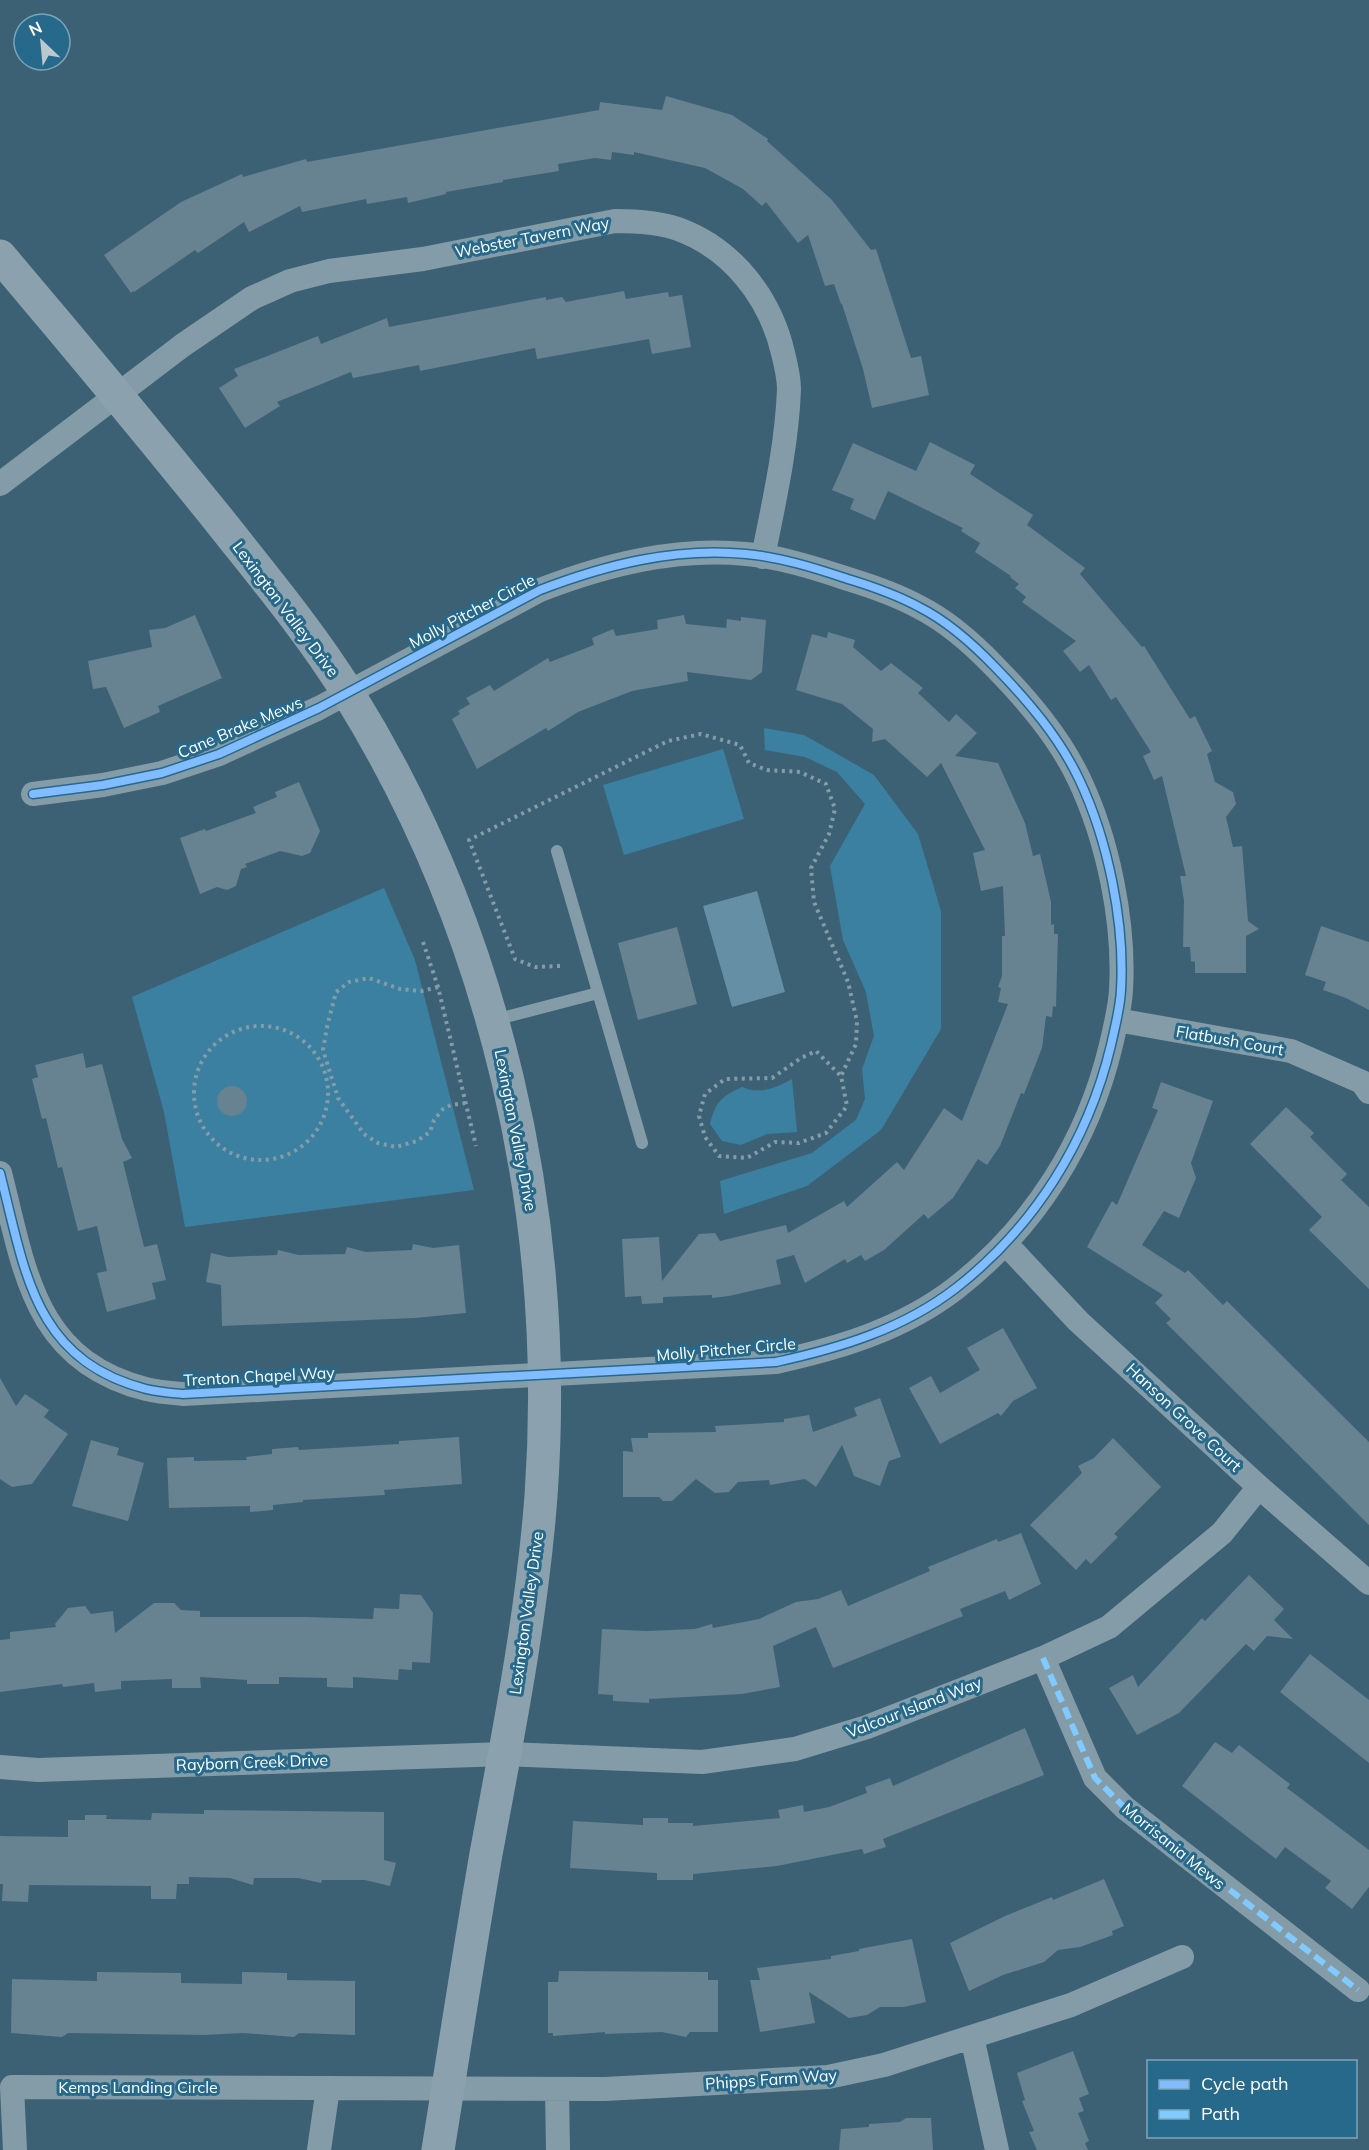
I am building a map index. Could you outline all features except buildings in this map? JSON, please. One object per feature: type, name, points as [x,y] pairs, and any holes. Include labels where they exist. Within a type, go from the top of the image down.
[{"type":"street","name":"Webster Tavern Way","points":[[118,394],[183,345],[252,298],[290,281],[330,271],[423,259],[615,221],[647,221],[678,229],[706,242],[732,261],[758,292],[777,328],[787,368],[789,388],[776,489],[763,556]]},
{"type":"street","name":"Lexington Valley Drive","points":[[0,256],[118,394],[296,617],[348,693],[393,772],[434,855],[462,926],[492,1020],[516,1117],[533,1215],[540,1274],[544,1375],[541,1491],[531,1598],[438,2150]]},
{"type":"street","points":[[0,484],[118,394]]},
{"type":"street","name":"Molly Pitcher Circle","points":[[348,693],[540,590],[571,578],[603,568],[656,557],[722,553],[763,556],[832,573],[919,606],[980,651],[1025,698],[1058,742],[1079,780],[1100,833],[1113,889],[1120,945],[1121,991],[1117,1020],[1104,1076],[1089,1116],[1065,1165],[1041,1201],[1006,1244],[953,1290],[910,1317],[874,1335],[826,1352],[776,1362],[544,1375]]},
{"type":"street","name":"Cane Brake Mews","points":[[33,794],[103,785],[162,773],[219,754],[348,693]]},
{"type":"street","name":"Flatbush Court","points":[[1117,1020],[1291,1051],[1362,1082],[1369,1092]]},
{"type":"street","name":"Trenton Chapel Way","points":[[0,1173],[29,1283],[43,1314],[63,1342],[83,1361],[114,1378],[148,1389],[183,1394],[544,1375]]},
{"type":"street","name":"Hanson Grove Court","points":[[1006,1244],[1078,1321],[1369,1583]]},
{"type":"street","name":"Valcour Island Way","points":[[505,1754],[702,1762],[795,1749],[867,1727],[1043,1658],[1109,1627],[1222,1533],[1259,1486]]},
{"type":"street","name":"Morrisania Mews","points":[[1043,1658],[1095,1778],[1125,1808],[1358,1990]]},
{"type":"street","name":"Rayborn Creek Drive","points":[[0,1767],[50,1769],[505,1754]]},
{"type":"street","name":"Phipps Farm Way","points":[[448,2089],[605,2089],[828,2077],[884,2065],[1071,2005],[1182,1957]]},
{"type":"street","points":[[972,2037],[997,2150]]},
{"type":"street","name":"Kemps Landing Circle","points":[[15,2150],[12,2087],[448,2089]]},
{"type":"street","points":[[320,2150],[328,2088]]},
{"type":"street","points":[[557,2089],[558,2150]]},
{"type":"lane","points":[[557,851],[642,1143]]},
{"type":"lane","points":[[492,1020],[598,993]]},
{"type":"path","points":[[560,966],[535,967],[515,959],[469,840],[668,741],[701,734],[740,745],[749,763],[767,770],[800,772],[826,784],[835,808],[829,834],[811,868],[814,902],[848,982],[857,1021],[856,1044],[841,1076],[847,1106],[826,1133],[799,1143],[775,1142],[747,1158],[719,1156],[705,1137],[699,1116],[705,1094],[725,1079],[772,1078],[801,1058],[816,1051],[841,1076]]},
{"type":"path","points":[[423,942],[438,987],[476,1146]]},
{"type":"path","points":[[438,987],[422,990],[400,988],[369,978],[349,981],[336,992],[323,1050],[338,1098],[364,1134],[378,1143],[396,1147],[417,1141],[430,1132],[434,1120],[443,1109],[451,1105],[466,1103]]},
{"type":"path","points":[[266,1025],[300,1036],[323,1063],[330,1098],[318,1132],[291,1155],[257,1162],[223,1150],[200,1124],[193,1088],[205,1055],[231,1032],[266,1025]]},
{"type":"shaded area","points":[[764,728],[804,735],[874,775],[918,834],[941,911],[941,1029],[881,1130],[807,1186],[724,1214],[720,1181],[812,1153],[856,1120],[865,1099],[862,1069],[874,1036],[866,992],[843,940],[830,866],[865,804],[837,772],[805,757],[765,750]]},
{"type":"shaded area","points":[[723,749],[744,819],[624,855],[603,785]]},
{"type":"shaded area","points":[[384,888],[415,960],[474,1190],[185,1227],[164,1112],[132,997]]},
{"type":"shaded area","points":[[757,891],[785,992],[732,1007],[703,906]]},
{"type":"shaded area","points":[[792,1079],[797,1132],[767,1134],[741,1145],[722,1141],[710,1124],[720,1101],[742,1087],[761,1090]]},
{"type":"marked path","points":[[1043,1658],[1095,1778],[1125,1808],[1358,1990]]},
{"type":"cycle path","points":[[0,1173],[27,1276],[40,1306],[57,1333],[79,1357],[108,1375],[146,1389],[183,1394],[776,1362],[847,1343],[915,1315],[956,1288],[1010,1238],[1054,1180],[1088,1115],[1111,1045],[1120,997],[1122,964],[1120,937],[1106,855],[1079,779],[1042,720],[979,651],[950,626],[929,613],[875,588],[810,567],[772,558],[746,554],[693,553],[641,560],[590,573],[540,590],[319,708],[219,754],[162,773],[103,785],[33,794]]}]
